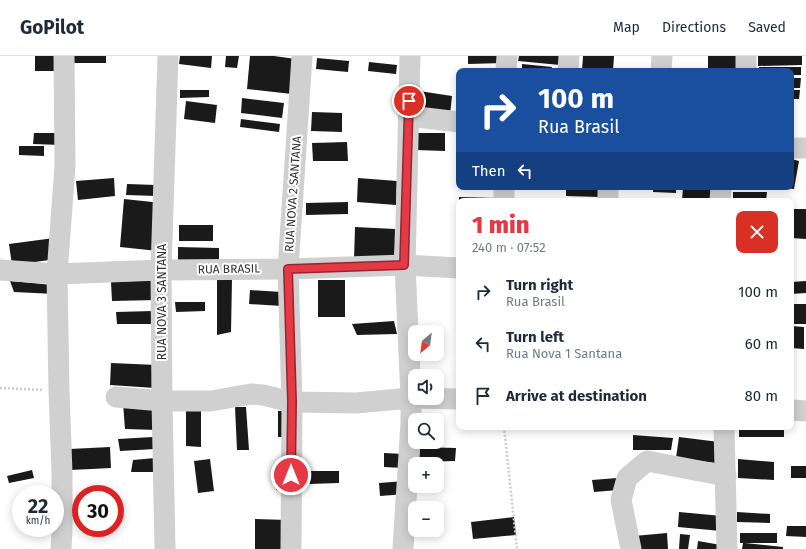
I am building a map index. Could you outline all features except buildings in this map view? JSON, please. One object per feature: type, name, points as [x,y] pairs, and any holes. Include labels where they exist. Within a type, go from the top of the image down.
[{"type":"street","points":[[61,549],[62,481],[57,274],[65,166],[64,56]]},
{"type":"street","name":"RUA NOVA 3 SANTANA","points":[[164,549],[161,270],[168,56]]},
{"type":"street","name":"RUA NOVA 2 SANTANA","points":[[291,549],[292,402],[288,269],[302,56]]},
{"type":"street","points":[[409,369],[404,265],[410,56]]},
{"type":"street","points":[[506,68],[507,56]]},
{"type":"street","points":[[568,68],[569,56]]},
{"type":"street","points":[[661,68],[662,56]]},
{"type":"street","points":[[746,56],[746,68]]},
{"type":"street","points":[[409,116],[456,122]]},
{"type":"street","points":[[794,148],[806,148]]},
{"type":"street","name":"RUA BRASIL","points":[[0,270],[57,274],[161,270],[288,269],[404,265],[456,268]]},
{"type":"street","points":[[116,397],[162,401],[211,401],[251,394],[263,395],[292,402],[356,403],[408,398]]},
{"type":"street","points":[[444,399],[456,399]]},
{"type":"street","points":[[403,549],[411,405]]},
{"type":"street","points":[[794,410],[806,411]]},
{"type":"street","points":[[724,430],[727,549]]},
{"type":"street","points":[[631,549],[621,500],[627,478],[647,461],[726,476]]},
{"type":"path","points":[[0,388],[59,391]]},
{"type":"path","points":[[504,430],[518,549]]},
{"type":"route","points":[[291,475],[292,402],[288,269],[404,265],[409,101]]}]
